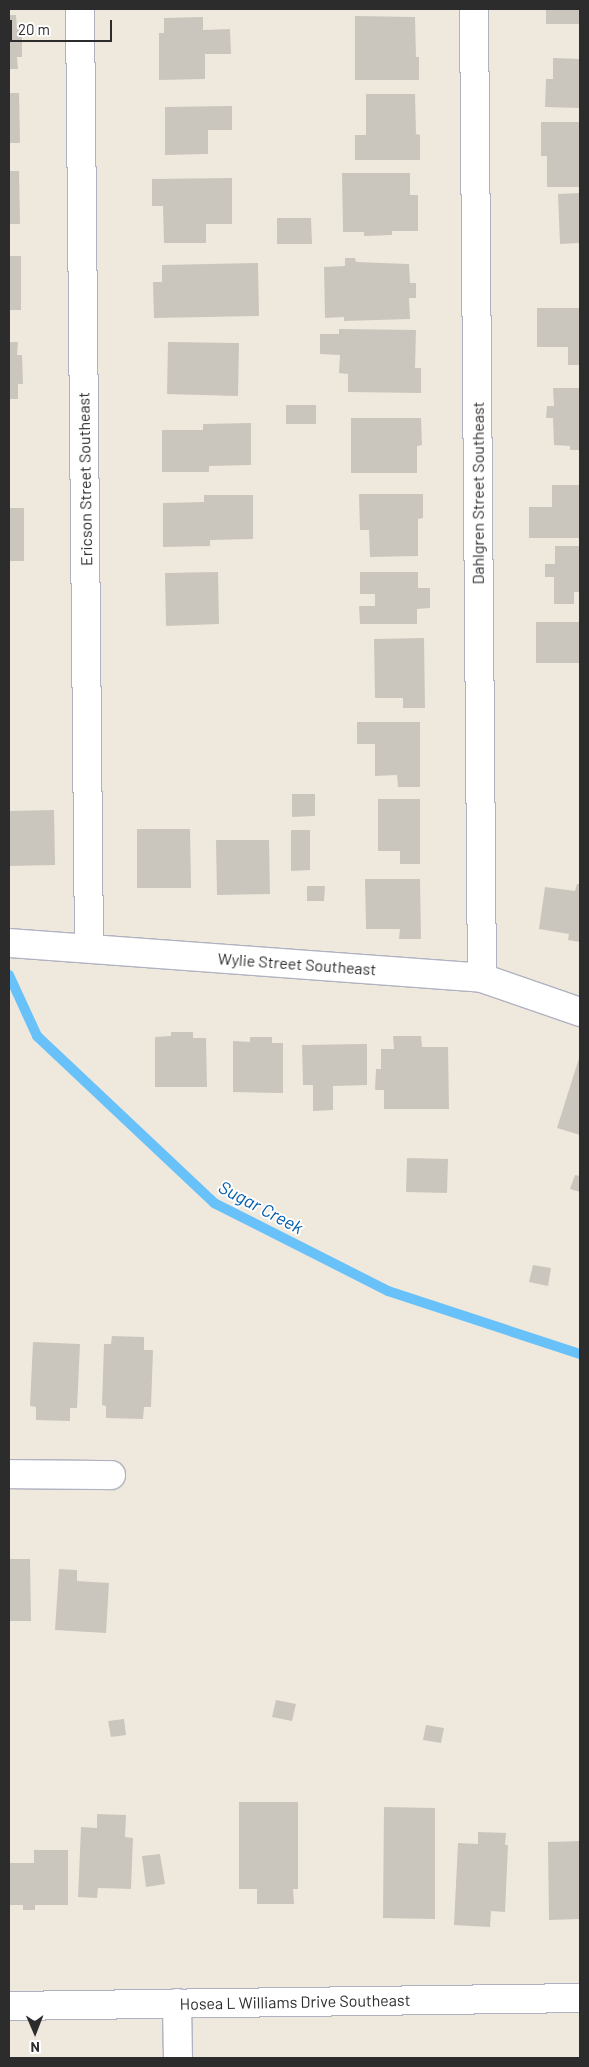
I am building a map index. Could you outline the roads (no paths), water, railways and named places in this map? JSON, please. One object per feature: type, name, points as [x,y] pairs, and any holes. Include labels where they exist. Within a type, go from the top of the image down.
[{"type":"street","name":"Ericson Street Southeast","points":[[80,9],[89,948]]},
{"type":"street","name":"Dahlgren Street Southeast","points":[[474,9],[482,978]]},
{"type":"street","name":"Wylie Street Southeast","points":[[9,943],[482,978],[580,1012]]},
{"type":"street","points":[[9,1474],[111,1475]]},
{"type":"street","name":"Hosea L Williams Drive Southeast","points":[[9,2006],[580,1998]]},
{"type":"street","points":[[177,2004],[178,2058]]},
{"type":"waterway","name":"Sugar Creek","points":[[9,975],[37,1036],[214,1203],[388,1291],[580,1354]]}]
